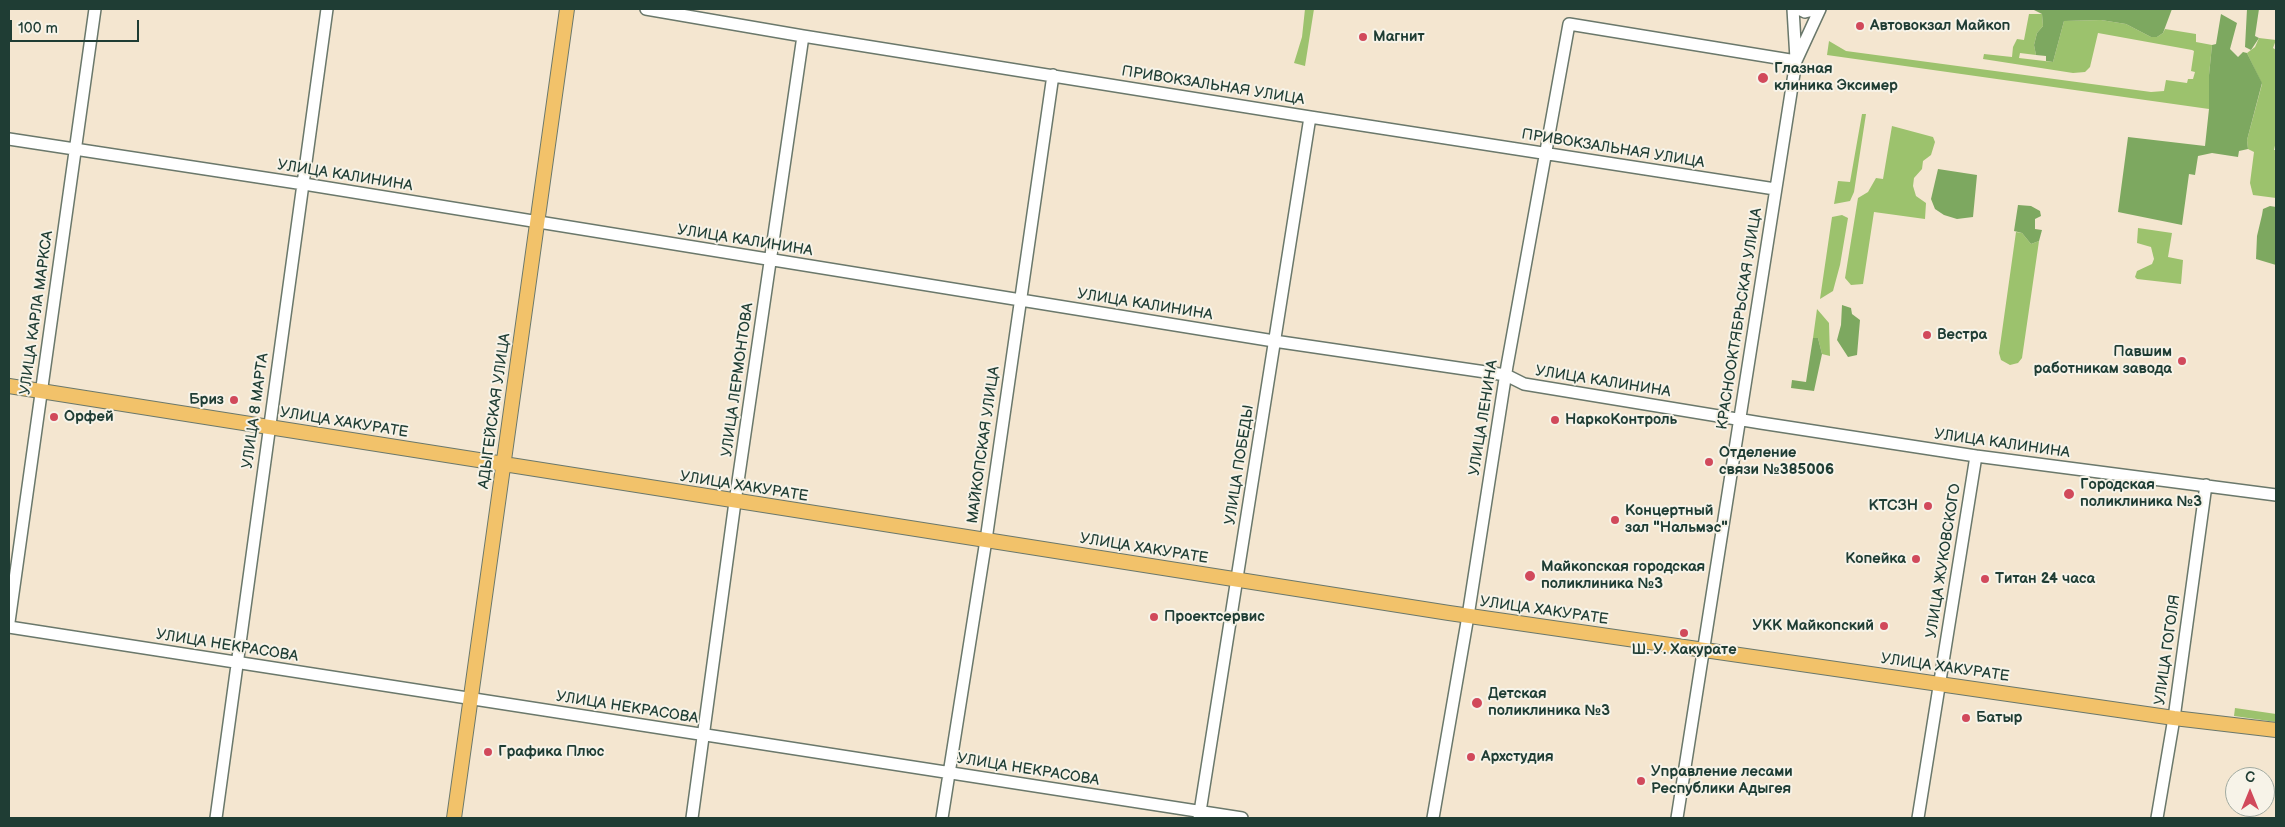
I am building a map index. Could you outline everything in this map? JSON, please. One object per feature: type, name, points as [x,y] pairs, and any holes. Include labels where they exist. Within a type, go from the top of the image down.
[{"type":"main road","name":"АДЫГЕЙСКАЯ УЛИЦА","points":[[454,818],[567,9]]},
{"type":"main road","name":"УЛИЦА ХАКУРАТЕ","points":[[9,386],[1237,581],[1704,651],[2174,718],[2276,730]]},
{"type":"street","name":"УЛИЦА КАРЛА МАРКСА","points":[[9,622],[76,150],[94,9]]},
{"type":"street","name":"УЛИЦА 8 МАРТА","points":[[216,818],[268,427],[304,184],[327,9]]},
{"type":"street","name":"ПРИВОКЗАЛЬНАЯ УЛИЦА","points":[[646,9],[1310,117],[1775,189]]},
{"type":"street","points":[[1793,9],[1796,61]]},
{"type":"street","points":[[1799,9],[1806,12],[1818,9]]},
{"type":"street","points":[[1796,61],[1818,9]]},
{"type":"street","name":"УЛИЦА ЛЕНИНА","points":[[1433,818],[1468,616],[1506,375],[1569,24],[1796,61]]},
{"type":"street","name":"УЛИЦА ЛЕРМОНТОВА","points":[[692,818],[735,502],[803,36]]},
{"type":"street","name":"КРАСНООКТЯБРЬСКАЯ УЛИЦА","points":[[1677,818],[1796,61]]},
{"type":"street","name":"МАЙКОПСКАЯ УЛИЦА","points":[[942,818],[986,540],[1053,76]]},
{"type":"street","name":"УЛИЦА ПОБЕДЫ","points":[[1200,815],[1310,117]]},
{"type":"street","name":"УЛИЦА КАЛИНИНА","points":[[9,139],[304,184],[1274,341],[1506,375],[1524,384],[1740,420],[1976,456],[2276,495]]},
{"type":"street","name":"УЛИЦА ЖУКОВСКОГО","points":[[1918,818],[1976,456]]},
{"type":"street","name":"УЛИЦА ГОГОЛЯ","points":[[2157,818],[2174,718],[2206,485]]},
{"type":"street","name":"УЛИЦА НЕКРАСОВА","points":[[9,627],[949,773],[1200,815],[1242,818]]},
{"type":"green space","points":[[1305,9],[1314,9],[1305,66],[1294,63],[1302,37]]},
{"type":"green space","points":[[2032,9],[2172,9],[2163,33],[2157,37],[2151,37],[2126,24],[2101,20],[2064,21],[2053,62],[2046,61],[2046,56],[2036,55],[2034,45],[2037,33],[2043,26],[2042,14]]},
{"type":"green space","points":[[2247,9],[2259,9],[2255,36],[2259,38],[2251,50],[2245,47]]},
{"type":"green space","points":[[2029,14],[2042,14],[2043,26],[2037,33],[2034,45],[2036,55],[2020,53],[2019,58],[2053,62],[2064,21],[2101,20],[2126,24],[2151,37],[2157,37],[2165,29],[2196,34],[2196,42],[2212,45],[2209,75],[2209,109],[1827,55],[1829,41],[1846,51],[2151,92],[2164,91],[2166,80],[2187,83],[2188,79],[2193,79],[2195,72],[2191,71],[2194,51],[2192,50],[2098,33],[2090,67],[2085,72],[2073,73],[1983,59],[1984,54],[2012,57],[2013,47],[2017,39],[2024,40]]},
{"type":"green space","points":[[2221,14],[2237,23],[2230,49],[2238,57],[2243,52],[2247,53],[2262,83],[2247,140],[2248,149],[2239,151],[2238,157],[2212,153],[2198,156],[2195,175],[2189,174],[2182,225],[2118,212],[2128,137],[2205,146],[2212,45],[2216,44]]},
{"type":"green space","points":[[2259,38],[2276,40],[2273,48],[2276,50],[2276,141],[2274,150],[2276,150],[2276,198],[2253,195],[2250,183],[2254,152],[2248,149],[2247,140],[2262,84],[2247,53],[2255,47]]},
{"type":"green space","points":[[1862,114],[1866,114],[1854,192],[1850,201],[1834,204],[1838,181],[1850,182]]},
{"type":"green space","points":[[1892,126],[1933,137],[1935,142],[1931,155],[1923,161],[1922,169],[1914,178],[1913,186],[1916,196],[1926,203],[1925,219],[1874,212],[1863,284],[1851,285],[1845,278],[1858,198],[1868,192],[1876,178],[1883,179]]},
{"type":"green space","points":[[1938,169],[1977,175],[1973,217],[1957,219],[1944,215],[1935,209],[1931,199]]},
{"type":"green space","points":[[2018,205],[2031,206],[2040,211],[2041,216],[2035,219],[2035,229],[2042,230],[2039,241],[2031,244],[2022,233],[2014,231]]},
{"type":"green space","points":[[2270,206],[2276,207],[2276,265],[2256,259],[2257,236],[2263,209]]},
{"type":"green space","points":[[1842,215],[1848,218],[1840,265],[1833,291],[1820,299],[1832,217]]},
{"type":"green space","points":[[2138,228],[2172,233],[2168,257],[2183,260],[2181,284],[2137,279],[2135,277],[2137,271],[2152,264],[2154,259],[2151,247],[2137,243]]},
{"type":"green space","points":[[2016,232],[2022,233],[2031,244],[2039,241],[2022,358],[2018,363],[2010,365],[2001,360],[1999,353]]},
{"type":"green space","points":[[1842,305],[1851,308],[1852,314],[1860,320],[1857,355],[1848,357],[1837,340],[1841,325]]},
{"type":"green space","points":[[1817,309],[1829,323],[1830,356],[1822,354],[1818,338],[1813,338]]},
{"type":"green space","points":[[1813,338],[1818,338],[1822,354],[1814,391],[1791,388],[1792,380],[1806,382]]},
{"type":"green space","points":[[2235,708],[2276,714],[2276,722],[2234,716]]},
{"type":"place","name":"Автовокзал Майкоп","points":[[1860,26]]},
{"type":"place","name":"Магнит","points":[[1363,37]]},
{"type":"place","name":"Глазная клиника Эксимер","points":[[1763,78]]},
{"type":"place","name":"Вестра","points":[[1927,335]]},
{"type":"place","name":"Павшим работникам завода","points":[[2182,361]]},
{"type":"place","name":"Бриз","points":[[234,400]]},
{"type":"place","name":"Орфей","points":[[54,417]]},
{"type":"place","name":"НаркоКонтроль","points":[[1555,420]]},
{"type":"place","name":"Отделение связи №385006","points":[[1709,462]]},
{"type":"place","name":"Городская поликлиника №3","points":[[2069,494]]},
{"type":"place","name":"КТСЗН","points":[[1928,506]]},
{"type":"place","name":"Концертный зал \"Нальмэс\"","points":[[1615,520]]},
{"type":"place","name":"Копейка","points":[[1916,559]]},
{"type":"place","name":"Майкопская городская поликлиника №3","points":[[1530,576]]},
{"type":"place","name":"Титан 24 часа","points":[[1985,579]]},
{"type":"place","name":"Проектсервис","points":[[1154,617]]},
{"type":"place","name":"УКК Майкопский","points":[[1884,626]]},
{"type":"place","name":"Ш. У. Хакурате","points":[[1684,633]]},
{"type":"place","name":"Детская поликлиника №3","points":[[1477,703]]},
{"type":"place","name":"Батыр","points":[[1966,718]]},
{"type":"place","name":"Графика Плюс","points":[[488,752]]},
{"type":"place","name":"Архстудия","points":[[1471,757]]},
{"type":"place","name":"Управление лесами Республики Адыгея","points":[[1641,781]]}]
